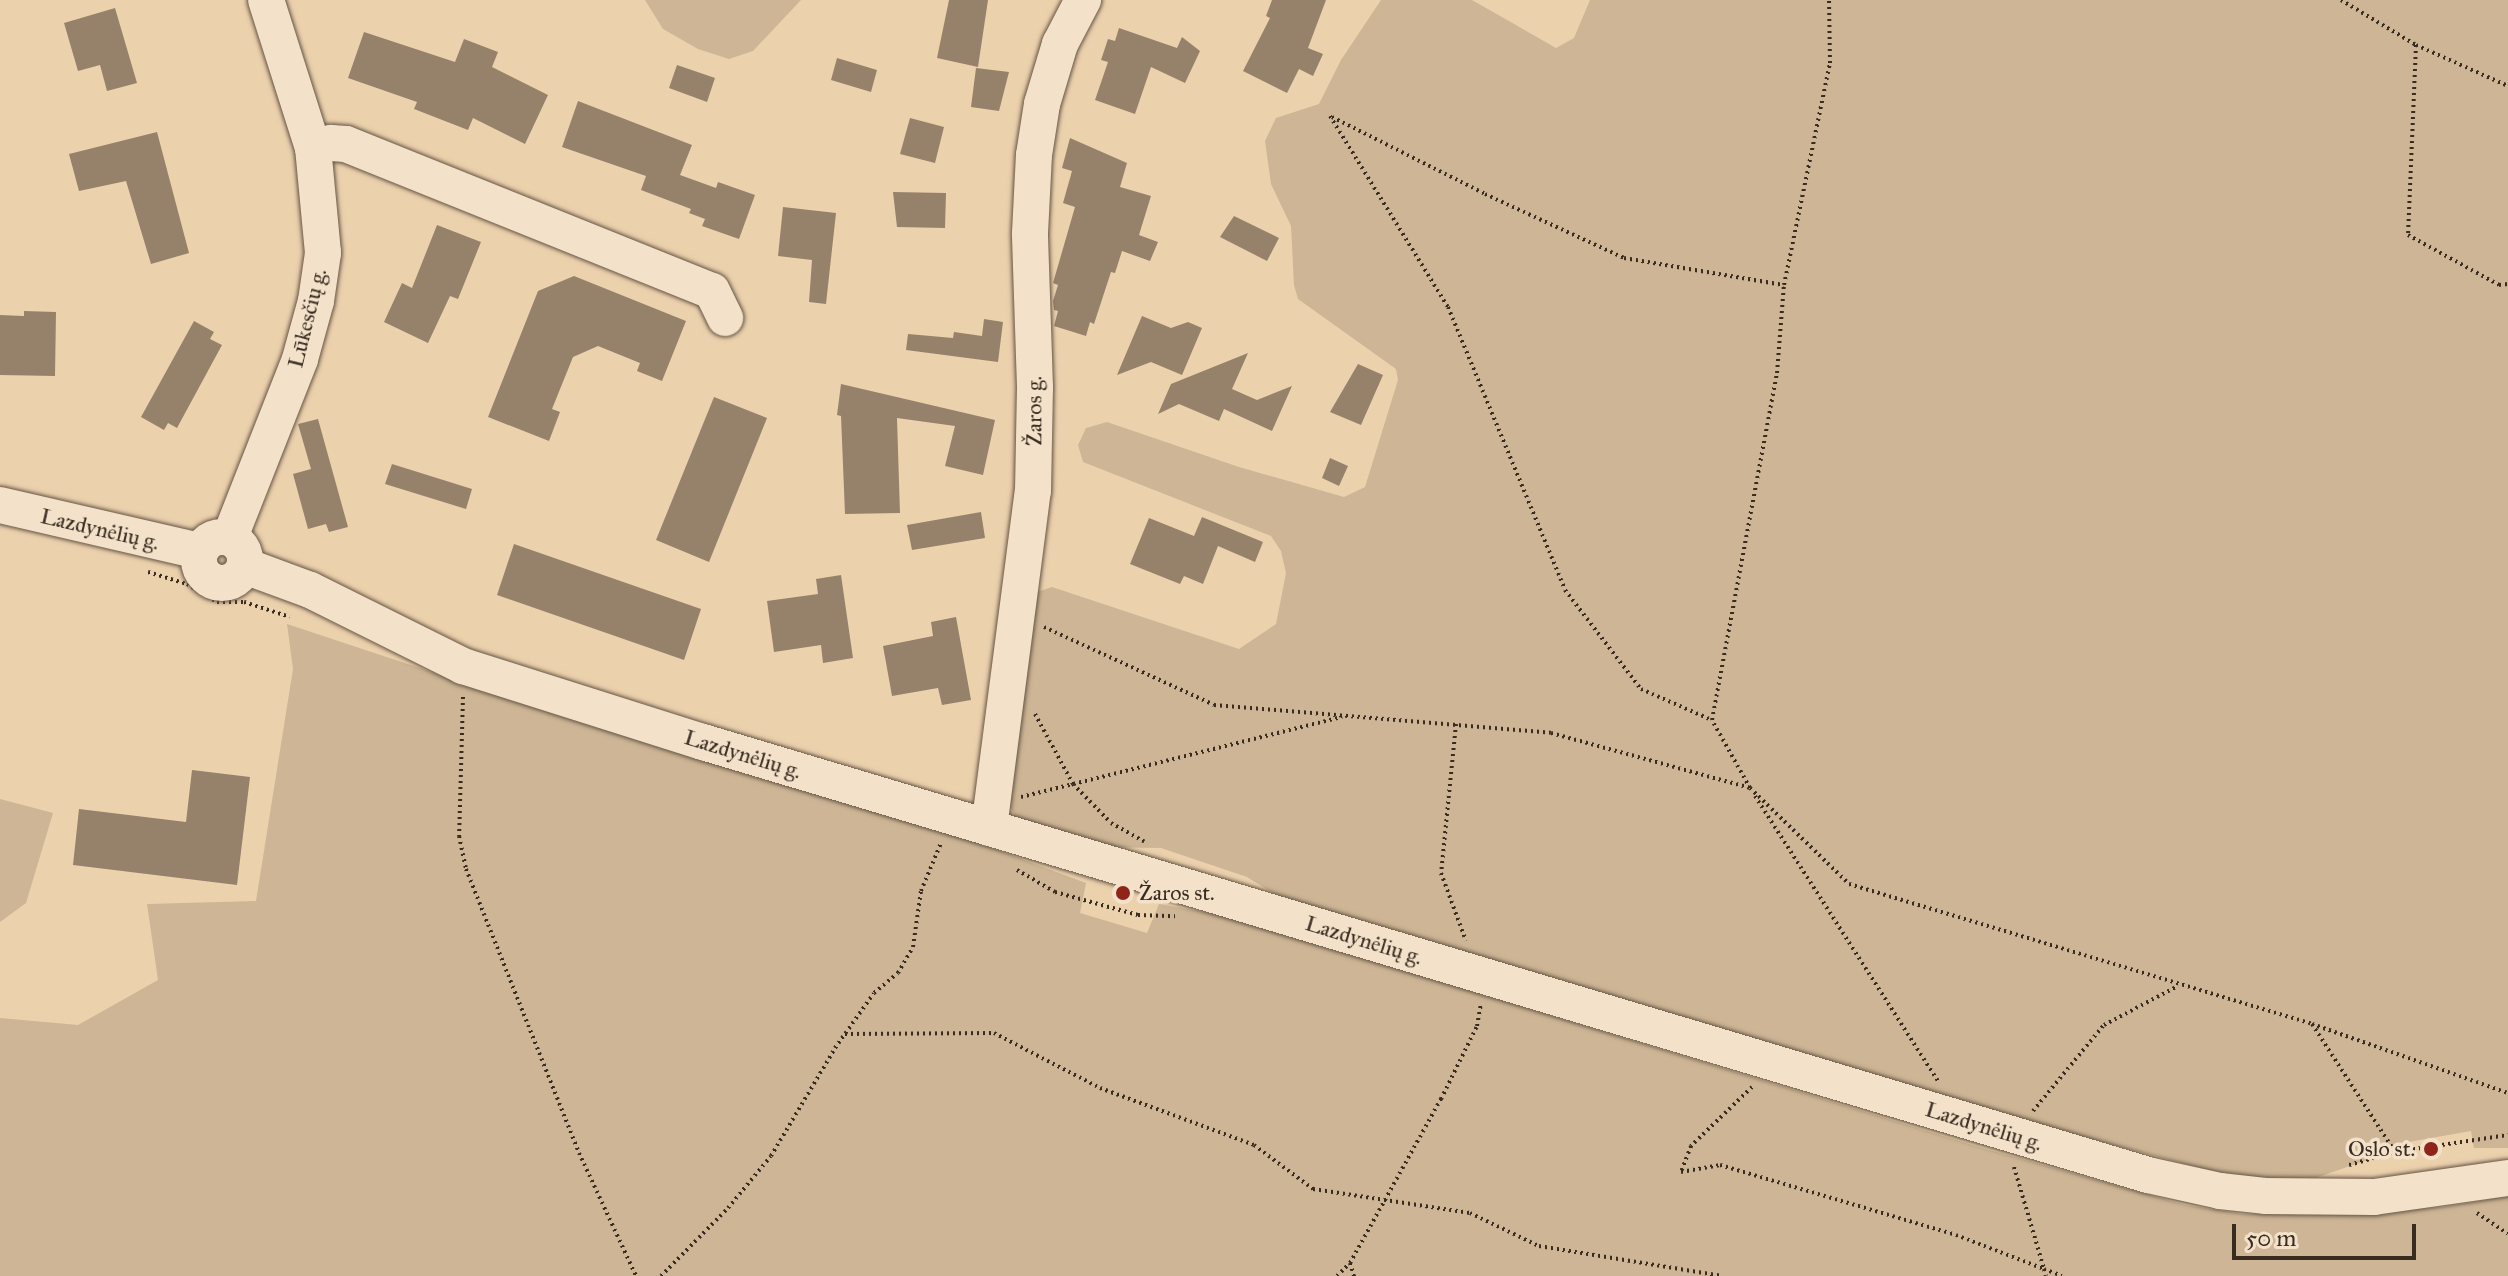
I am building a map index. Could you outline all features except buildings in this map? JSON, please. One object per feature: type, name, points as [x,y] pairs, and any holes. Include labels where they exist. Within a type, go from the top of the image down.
[{"type":"street","name":"Lūkesčių g.","points":[[225,552],[300,359],[316,301],[323,253],[313,148],[266,0]]},
{"type":"street","name":"Žaros g.","points":[[992,816],[1033,491],[1035,439],[1030,233],[1034,155],[1042,104],[1060,44],[1083,0]]},
{"type":"street","points":[[313,148],[331,143],[346,144],[712,291],[725,318]]},
{"type":"street","name":"Lazdynėlių g.","points":[[0,505],[225,552],[310,590],[463,666],[950,816],[992,816],[1487,977],[2148,1175],[2220,1191],[2265,1196],[2374,1197],[2508,1178]]},
{"type":"path","points":[[1712,720],[1777,373],[1784,285],[1830,63],[1829,0]]},
{"type":"path","points":[[2341,0],[2416,45],[2508,86]]},
{"type":"path","points":[[2416,45],[2408,235],[2499,285],[2508,284]]},
{"type":"path","points":[[1784,285],[1624,258],[1485,194],[1330,116],[1448,307],[1565,590],[1641,689],[1712,720],[1750,788],[1939,1083]]},
{"type":"path","points":[[1016,615],[1214,705],[1551,733],[1750,788],[1849,884],[2312,1024],[2508,1093]]},
{"type":"path","points":[[463,666],[459,836],[466,869],[579,1153],[636,1276]]},
{"type":"path","points":[[1009,669],[1073,784],[1111,823],[1150,844]]},
{"type":"path","points":[[992,816],[1073,784],[1349,716]]},
{"type":"path","points":[[1337,1276],[1350,1263],[1477,1026],[1487,977],[1470,951],[1441,873],[1456,724]]},
{"type":"path","points":[[661,1276],[728,1208],[771,1156],[845,1034],[874,993],[898,973],[913,947],[921,891],[950,816]]},
{"type":"path","points":[[2046,1276],[2009,1153],[2014,1135],[2104,1025],[2180,985]]},
{"type":"path","points":[[2312,1024],[2395,1152]]},
{"type":"path","points":[[845,1034],[994,1033],[1100,1088],[1254,1145],[1313,1189],[1470,1213],[1539,1246],[1723,1276]]},
{"type":"path","points":[[1767,1061],[1754,1085],[1691,1146],[1681,1172],[1720,1165],[1813,1195],[1915,1222],[2062,1276]]},
{"type":"path","points":[[2340,1167],[2395,1152],[2508,1135]]},
{"type":"path","points":[[2475,1212],[2508,1234]]},
{"type":"path","points":[[1350,1263],[1354,1276]]},
{"type":"shaded area","points":[[645,0],[801,0],[753,51],[729,59],[698,49],[663,29]]},
{"type":"shaded area","points":[[1381,0],[1472,0],[1556,48],[1574,38],[1590,0],[2508,0],[2508,1148],[2474,1148],[2471,1131],[2397,1144],[2396,1150],[2304,1182],[2242,1179],[1963,1105],[1288,903],[1247,877],[1161,848],[1096,847],[1017,821],[1010,806],[1031,594],[1052,587],[1239,649],[1276,624],[1286,573],[1281,551],[1271,536],[1083,462],[1078,445],[1086,428],[1107,422],[1239,467],[1344,497],[1365,487],[1398,380],[1396,369],[1298,299],[1294,285],[1291,226],[1271,184],[1265,141],[1276,118],[1319,104],[1341,60]]},
{"type":"shaded area","points":[[287,624],[453,679],[914,819],[1086,883],[1080,913],[1147,933],[1159,904],[1227,916],[1982,1148],[2185,1205],[2243,1214],[2330,1215],[2444,1207],[2508,1196],[2508,1276],[0,1276],[0,1018],[78,1025],[158,980],[147,904],[256,901],[293,669]]},
{"type":"shaded area","points":[[0,799],[53,813],[26,903],[0,922]]},
{"type":"place","name":"Žaros st.","points":[[1123,893]]},
{"type":"place","name":"Oslo st.","points":[[2431,1149]]}]
